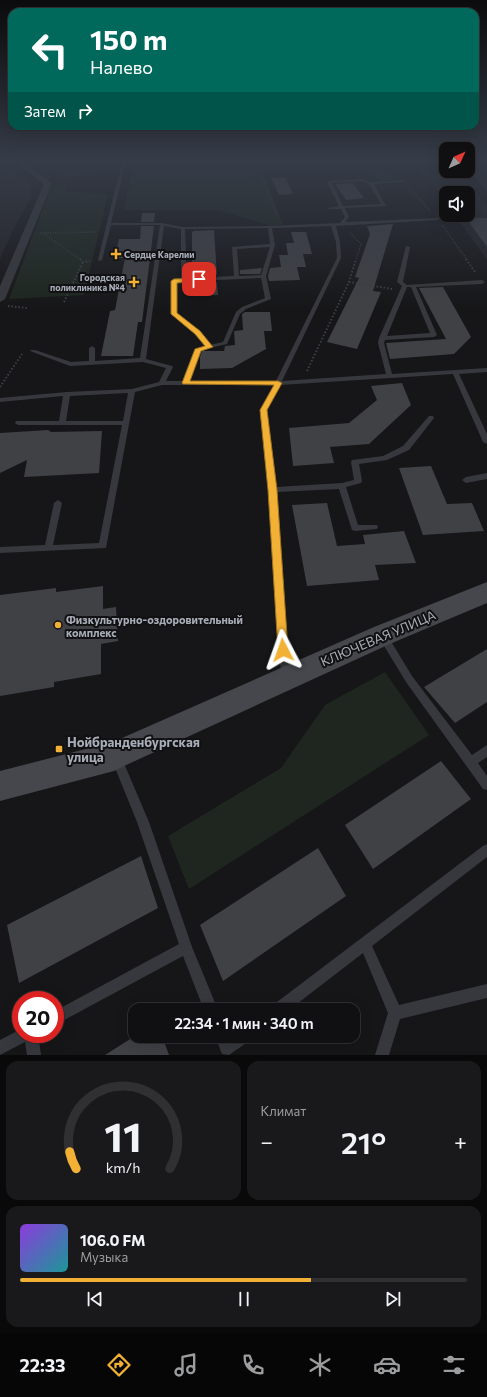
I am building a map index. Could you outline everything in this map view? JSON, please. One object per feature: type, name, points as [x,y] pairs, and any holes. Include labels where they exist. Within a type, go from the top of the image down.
[{"type":"main road","name":"КЛЮЧЕВАЯ УЛИЦА","points":[[0,786],[114,756],[382,635],[487,592]]},
{"type":"street","points":[[3,302],[37,210]]},
{"type":"lane","points":[[100,260],[111,210]]},
{"type":"lane","points":[[341,224],[347,217],[344,210]]},
{"type":"lane","points":[[108,224],[162,224],[183,228],[270,227],[437,219]]},
{"type":"lane","points":[[143,360],[162,224]]},
{"type":"lane","points":[[287,678],[283,650],[273,490],[264,410],[339,258],[338,242],[333,224]]},
{"type":"lane","points":[[186,383],[198,349],[225,343],[238,313],[244,308],[268,299],[263,276],[273,245],[270,227]]},
{"type":"lane","points":[[183,228],[184,280]]},
{"type":"lane","points":[[237,278],[234,248],[273,245]]},
{"type":"lane","points":[[404,289],[400,282],[408,247]]},
{"type":"lane","points":[[209,347],[198,332],[174,314],[174,281],[263,276]]},
{"type":"lane","points":[[389,376],[381,343],[404,289],[413,286],[482,282]]},
{"type":"lane","points":[[382,338],[434,335],[413,286]]},
{"type":"lane","points":[[92,348],[92,362]]},
{"type":"lane","points":[[33,351],[70,364],[143,360],[170,366],[162,383]]},
{"type":"lane","points":[[0,400],[67,394],[132,391],[162,383],[278,383],[487,370]]},
{"type":"lane","points":[[454,372],[487,442]]},
{"type":"lane","points":[[0,550],[103,546],[132,391]]},
{"type":"lane","points":[[62,423],[67,394]]},
{"type":"lane","points":[[273,490],[342,486],[358,481],[355,462],[384,458],[406,448],[431,418]]},
{"type":"lane","points":[[18,423],[125,423]]},
{"type":"lane","points":[[466,480],[487,476]]},
{"type":"lane","points":[[342,486],[355,528],[374,527]]},
{"type":"lane","points":[[48,548],[58,503]]},
{"type":"lane","points":[[382,635],[409,679],[487,785]]},
{"type":"lane","points":[[471,762],[487,750]]},
{"type":"lane","points":[[114,756],[143,822],[186,947],[208,1003]]},
{"type":"lane","points":[[287,1003],[487,850]]},
{"type":"lane","points":[[365,944],[395,1013],[382,1055]]},
{"type":"lane","points":[[64,1013],[186,947]]},
{"type":"lane","points":[[395,1013],[487,991]]},
{"type":"lane","points":[[0,1048],[12,1042]]},
{"type":"lane","points":[[33,1043],[34,1055]]},
{"type":"lane","points":[[225,1052],[236,1043]]},
{"type":"path","points":[[275,210],[280,222]]},
{"type":"path","points":[[28,233],[96,232],[108,224]]},
{"type":"path","points":[[303,381],[349,282],[361,244],[341,224]]},
{"type":"path","points":[[43,232],[83,262],[100,260]]},
{"type":"path","points":[[64,302],[83,262]]},
{"type":"path","points":[[349,282],[404,289]]},
{"type":"path","points":[[3,302],[27,308]]},
{"type":"path","points":[[0,387],[24,350]]},
{"type":"shaded area","points":[[0,210],[24,210],[13,230],[0,259]]},
{"type":"shaded area","points":[[42,210],[104,210],[84,295],[9,299]]},
{"type":"shaded area","points":[[218,210],[277,210],[283,225],[271,226]]},
{"type":"shaded area","points":[[475,210],[487,210],[487,260],[460,222],[475,222]]},
{"type":"shaded area","points":[[385,672],[429,735],[189,889],[168,836],[281,768],[325,705]]},
{"type":"building","points":[[142,213],[155,213],[154,222],[141,222]]},
{"type":"building","points":[[475,218],[487,218],[487,247],[469,222],[475,222]]},
{"type":"building","points":[[393,224],[373,291],[381,292],[357,349],[327,342],[359,278],[355,277],[370,234],[367,226]]},
{"type":"building","name":"Городская поликлиника №4","points":[[141,226],[154,226],[142,322],[138,322],[133,356],[101,356],[110,311],[115,310],[125,258],[115,258],[119,239],[140,239]]},
{"type":"building","points":[[214,230],[217,275],[192,276],[192,233],[193,231]]},
{"type":"building","points":[[291,232],[306,232],[312,254],[303,254],[306,267],[297,267],[300,280],[269,281],[268,276],[270,268],[281,267],[279,255],[288,255],[286,243],[294,243]]},
{"type":"building","points":[[262,268],[260,274],[240,274],[240,270]]},
{"type":"building","points":[[217,282],[218,295],[192,296],[192,283]]},
{"type":"building","points":[[443,287],[471,337],[454,354],[390,359],[386,343],[446,339],[419,288]]},
{"type":"building","points":[[245,312],[270,312],[272,331],[264,331],[266,349],[232,368],[200,369],[200,357],[202,351],[224,351],[225,346],[235,345],[234,331],[243,330],[242,314]]},
{"type":"building","points":[[402,383],[411,405],[369,444],[330,447],[334,463],[293,466],[289,428],[349,423],[377,400],[371,386]]},
{"type":"building","points":[[48,430],[51,432],[102,431],[99,473],[24,477],[27,460],[0,473],[0,433]]},
{"type":"building","points":[[431,466],[447,504],[472,503],[484,531],[423,535],[399,468]]},
{"type":"building","points":[[327,503],[337,546],[365,544],[363,535],[404,531],[416,563],[375,565],[379,580],[307,586],[292,505]]},
{"type":"building","name":"Физкультурно-оздоровительный комплекс","points":[[103,586],[103,609],[116,607],[118,641],[101,644],[101,674],[54,682],[54,687],[0,696],[0,595],[56,588],[56,592]]},
{"type":"building","points":[[487,649],[487,702],[455,723],[424,687]]},
{"type":"building","points":[[441,761],[471,799],[373,869],[345,825]]},
{"type":"building","points":[[318,848],[346,896],[223,981],[200,925]]},
{"type":"building","points":[[141,856],[158,908],[19,983],[7,925]]},
{"type":"building","points":[[128,1040],[128,1043],[165,1043],[169,1055],[105,1055]]},
{"type":"place","name":"Сердце Карелии","points":[[116,254]]},
{"type":"place","name":"Городская поликлиника №4","points":[[134,282]]},
{"type":"place","name":"Физкультурно-оздоровительный комплекс","points":[[58,625]]},
{"type":"place","name":"Нойбранденбургская улица","points":[[59,749]]},
{"type":"route","points":[[199,279],[174,281],[174,314],[198,332],[209,347],[198,349],[186,383],[278,383],[264,410],[273,490],[283,650]]}]
